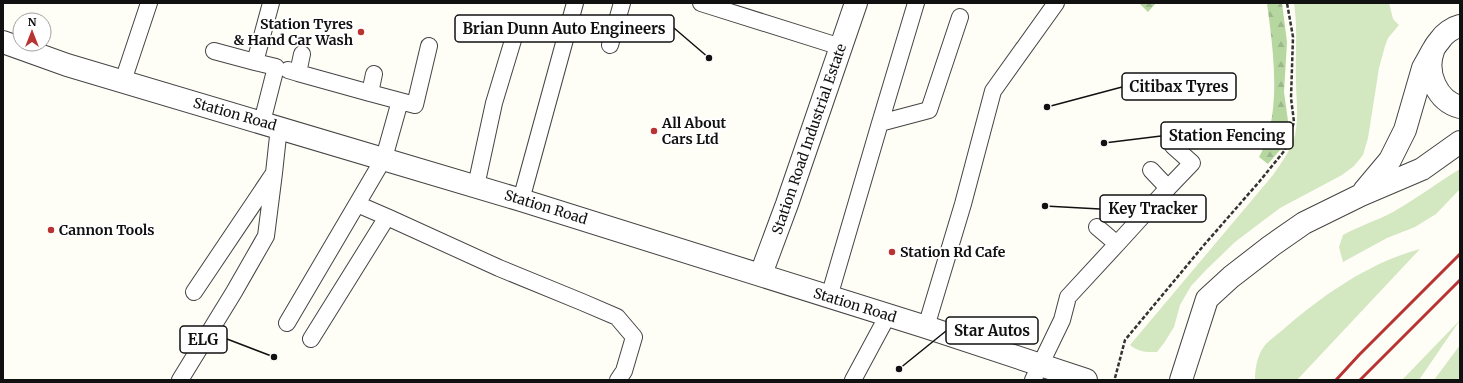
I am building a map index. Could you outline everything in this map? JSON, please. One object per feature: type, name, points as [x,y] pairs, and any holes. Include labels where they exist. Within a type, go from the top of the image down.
[{"type":"street","name":"Station Road Industrial Estate","points":[[761,274],[787,204],[856,3]]},
{"type":"street","points":[[1361,195],[1390,160],[1405,130],[1423,68],[1433,50],[1443,35],[1460,26]]},
{"type":"street","name":"Station Road","points":[[3,42],[67,65],[384,158],[761,274],[926,327],[1037,372],[1086,380]]},
{"type":"street","points":[[1433,50],[1430,62],[1431,75],[1436,87],[1443,97],[1454,105],[1460,107]]},
{"type":"street","points":[[1181,380],[1207,299],[1231,277],[1271,246],[1304,224],[1361,195],[1422,169],[1460,142]]},
{"type":"lane","points":[[123,81],[149,3]]},
{"type":"lane","points":[[255,62],[271,3]]},
{"type":"lane","points":[[521,200],[574,3]]},
{"type":"lane","points":[[610,45],[622,3]]},
{"type":"lane","points":[[701,3],[841,47]]},
{"type":"lane","points":[[829,297],[916,3]]},
{"type":"lane","points":[[926,327],[963,204],[993,91],[1056,3]]},
{"type":"lane","points":[[880,123],[929,110],[960,17]]},
{"type":"lane","points":[[476,186],[494,103],[517,27]]},
{"type":"lane","points":[[214,51],[415,105],[429,46]]},
{"type":"lane","points":[[298,73],[302,54]]},
{"type":"lane","points":[[180,380],[234,292],[266,236],[274,174],[271,125],[276,67]]},
{"type":"lane","points":[[370,93],[374,74]]},
{"type":"lane","points":[[287,323],[384,158],[400,101]]},
{"type":"lane","points":[[1037,372],[1062,320],[1068,297],[1192,163],[1173,146]]},
{"type":"lane","points":[[1151,170],[1168,188]]},
{"type":"lane","points":[[194,292],[274,174]]},
{"type":"lane","points":[[357,204],[499,268],[617,317],[634,337],[624,371],[618,380]]},
{"type":"lane","points":[[311,338],[387,217]]},
{"type":"lane","points":[[1097,227],[1117,244]]},
{"type":"lane","points":[[853,380],[888,315]]},
{"type":"path","points":[[1115,380],[1125,340],[1285,150],[1294,122],[1291,98],[1293,37],[1287,3]]},
{"type":"green space","points":[[1139,3],[1156,3],[1148,12]]},
{"type":"green space","points":[[1267,3],[1282,3],[1287,42],[1284,92],[1288,121],[1287,131],[1280,150],[1268,164],[1259,157],[1266,140],[1274,102],[1272,41]]},
{"type":"green space","points":[[1294,3],[1389,3],[1393,19],[1399,25],[1388,38],[1385,46],[1379,68],[1368,138],[1363,155],[1354,166],[1342,175],[1280,208],[1235,242],[1191,286],[1180,305],[1174,327],[1157,352],[1146,352],[1136,349],[1130,345],[1273,175],[1291,146],[1295,135],[1297,114],[1296,32]]},
{"type":"green space","points":[[1460,169],[1460,189],[1436,214],[1415,227],[1387,238],[1343,262],[1339,247],[1343,235],[1393,212]]},
{"type":"green space","points":[[1420,249],[1297,380],[1255,380],[1255,372],[1259,355],[1265,345],[1301,314],[1349,280],[1383,262]]},
{"type":"green space","points":[[1460,320],[1419,380],[1402,380]]},
{"type":"green space","points":[[1460,345],[1460,377],[1457,380],[1434,380]]},
{"type":"railway","points":[[1336,380],[1460,254]]},
{"type":"railway","points":[[1360,380],[1460,280]]},
{"type":"place","name":"Station Tyres & Hand Car Wash","points":[[361,32]]},
{"type":"place","name":"Brian Dunn Auto Engineers","points":[[709,58]]},
{"type":"place","name":"Citibax Tyres","points":[[1047,107]]},
{"type":"place","name":"All About Cars Ltd","points":[[654,131]]},
{"type":"place","name":"Station Fencing","points":[[1104,143]]},
{"type":"place","name":"Key Tracker","points":[[1045,206]]},
{"type":"place","name":"Cannon Tools","points":[[51,230]]},
{"type":"place","name":"Station Rd Cafe","points":[[892,252]]},
{"type":"place","name":"ELG","points":[[274,357]]},
{"type":"place","name":"Star Autos","points":[[899,369]]}]
